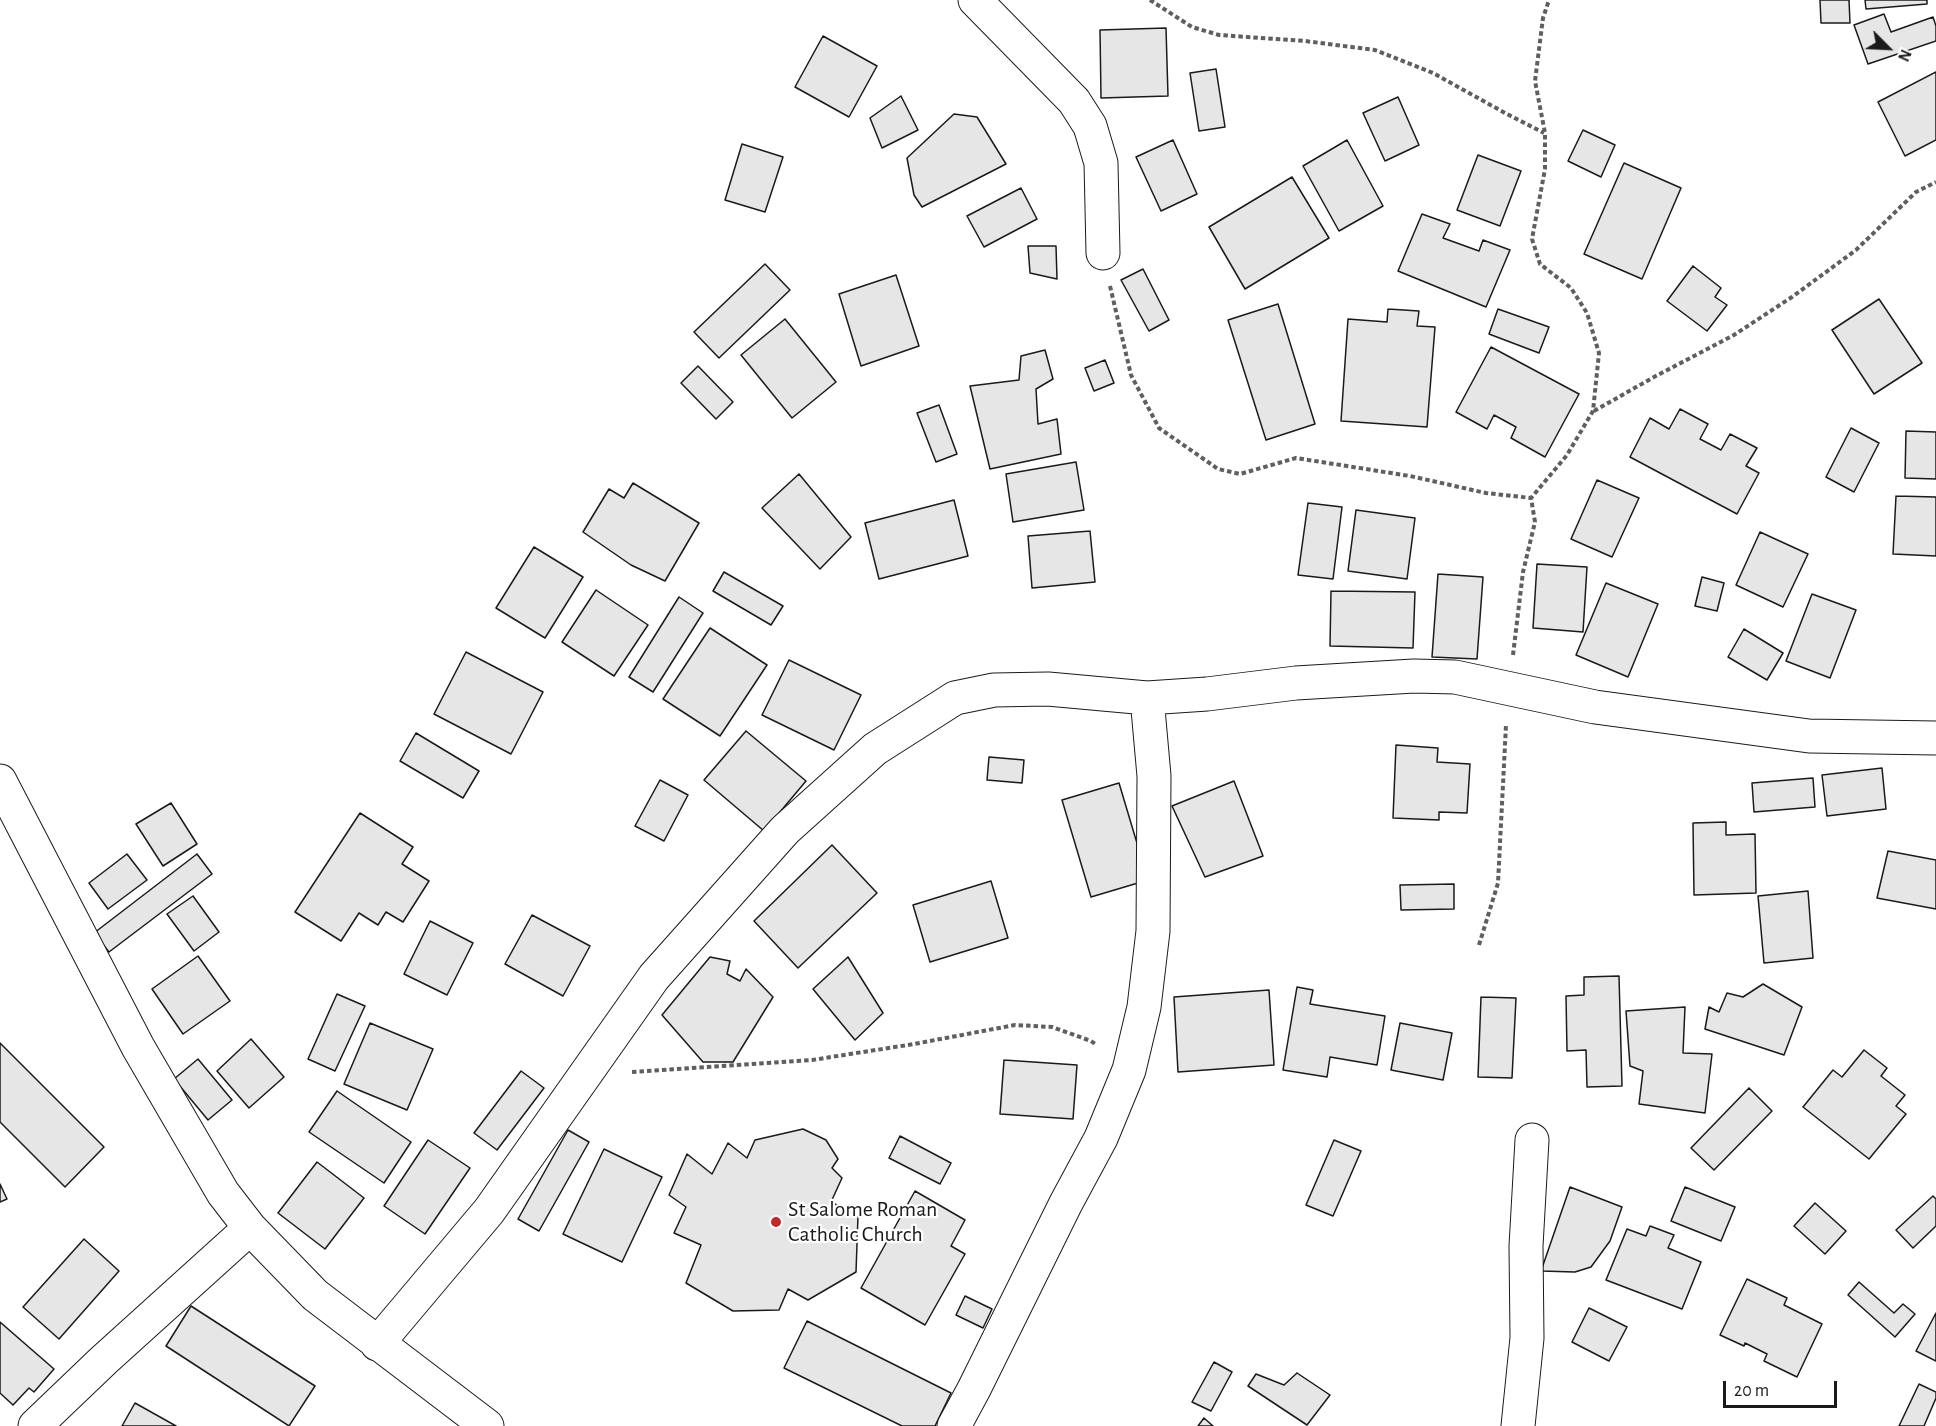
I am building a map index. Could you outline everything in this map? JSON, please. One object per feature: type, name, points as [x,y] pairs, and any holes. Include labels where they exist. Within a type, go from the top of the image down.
[{"type":"street","points":[[975,0],[1074,101],[1090,126],[1101,163],[1103,254]]},
{"type":"street","points":[[377,1344],[489,1211],[662,968],[785,830],[875,749],[955,698],[994,690],[1048,689],[1147,698],[1207,694],[1296,683],[1414,676],[1455,677],[1595,707],[1809,736],[1936,738]]},
{"type":"street","points":[[954,1426],[1061,1212],[1101,1138],[1129,1070],[1144,1007],[1153,931],[1154,776],[1147,698]]},
{"type":"street","points":[[0,781],[138,1047],[223,1193],[250,1228],[315,1295],[487,1426]]},
{"type":"street","points":[[1518,1426],[1527,1338],[1526,1246],[1532,1140]]},
{"type":"street","points":[[34,1426],[250,1228]]},
{"type":"path","points":[[1150,0],[1192,27],[1219,35],[1305,41],[1375,50],[1433,73],[1545,133]]},
{"type":"path","points":[[1479,945],[1498,883],[1508,688],[1523,572],[1535,522],[1531,498],[1567,455],[1593,411],[1599,353],[1587,313],[1571,288],[1540,264],[1532,239],[1545,169],[1545,133],[1535,81],[1543,18],[1549,0]]},
{"type":"path","points":[[1593,411],[1654,376],[1734,335],[1792,297],[1856,250],[1916,192],[1936,182]]},
{"type":"path","points":[[1103,254],[1131,375],[1159,428],[1218,469],[1240,474],[1296,458],[1410,476],[1486,494],[1531,498]]},
{"type":"path","points":[[584,1078],[651,1069],[812,1060],[1015,1025],[1052,1027],[1091,1041],[1129,1070]]},
{"type":"building","points":[[1820,0],[1849,0],[1850,23],[1821,23]]},
{"type":"building","points":[[1865,0],[1927,0],[1927,4],[1866,9]]},
{"type":"building","points":[[1884,14],[1891,32],[1933,17],[1936,26],[1936,41],[1868,64],[1854,25]]},
{"type":"building","points":[[1166,28],[1168,96],[1101,98],[1100,30]]},
{"type":"building","points":[[823,36],[877,66],[849,117],[795,87]]},
{"type":"building","points":[[1216,69],[1225,127],[1199,131],[1190,73]]},
{"type":"building","points":[[1936,72],[1936,140],[1905,156],[1878,102]]},
{"type":"building","points":[[901,96],[918,130],[882,148],[870,118]]},
{"type":"building","points":[[1398,97],[1419,145],[1385,161],[1363,113]]},
{"type":"building","points":[[954,114],[977,117],[1006,164],[922,207],[914,195],[907,158]]},
{"type":"building","points":[[1583,130],[1615,145],[1601,177],[1568,161]]},
{"type":"building","points":[[1173,140],[1197,194],[1161,211],[1136,157]]},
{"type":"building","points":[[1347,140],[1383,206],[1339,231],[1303,166]]},
{"type":"building","points":[[742,144],[783,157],[765,212],[725,200]]},
{"type":"building","points":[[1478,155],[1521,171],[1500,226],[1457,210]]},
{"type":"building","points":[[1624,163],[1681,188],[1642,279],[1584,254]]},
{"type":"building","points":[[1292,177],[1329,238],[1245,289],[1209,227]]},
{"type":"building","points":[[1021,188],[1037,219],[984,247],[967,216]]},
{"type":"building","points":[[1422,214],[1450,224],[1443,238],[1479,251],[1483,240],[1510,250],[1486,307],[1398,271]]},
{"type":"building","points":[[1028,246],[1056,246],[1057,279],[1030,273]]},
{"type":"building","points":[[765,264],[790,290],[719,358],[694,332]]},
{"type":"building","points":[[1693,266],[1721,288],[1715,297],[1727,305],[1707,331],[1667,301]]},
{"type":"building","points":[[1143,269],[1169,320],[1149,331],[1121,280]]},
{"type":"building","points":[[896,275],[919,346],[861,366],[839,294]]},
{"type":"building","points":[[1879,299],[1922,363],[1874,394],[1832,330]]},
{"type":"building","points":[[1278,304],[1315,424],[1266,440],[1228,320]]},
{"type":"building","points":[[1388,309],[1419,311],[1417,326],[1435,327],[1427,427],[1341,421],[1348,319],[1387,322]]},
{"type":"building","points":[[1498,309],[1549,327],[1539,353],[1489,334]]},
{"type":"building","points":[[785,319],[836,382],[792,418],[741,355]]},
{"type":"building","points":[[1491,347],[1579,394],[1545,457],[1511,438],[1516,427],[1494,415],[1487,429],[1456,412]]},
{"type":"building","points":[[1045,350],[1053,379],[1036,389],[1038,424],[1057,419],[1061,454],[990,469],[970,386],[1019,380],[1021,356]]},
{"type":"building","points":[[1105,360],[1114,383],[1094,391],[1085,368]]},
{"type":"building","points":[[698,366],[733,402],[716,419],[681,383]]},
{"type":"building","points":[[939,405],[957,454],[936,462],[917,413]]},
{"type":"building","points":[[1680,409],[1708,424],[1700,439],[1721,450],[1730,434],[1757,448],[1746,466],[1759,473],[1737,514],[1630,457],[1650,418],[1669,429]]},
{"type":"building","points":[[1851,428],[1879,443],[1854,492],[1826,477]]},
{"type":"building","points":[[1906,431],[1936,432],[1936,479],[1905,478]]},
{"type":"building","points":[[1076,462],[1084,510],[1013,522],[1006,474]]},
{"type":"building","points":[[799,474],[851,537],[820,569],[762,508]]},
{"type":"building","points":[[1597,480],[1639,498],[1612,557],[1571,539]]},
{"type":"building","points":[[633,483],[699,523],[665,581],[631,565],[583,532],[609,489],[624,498]]},
{"type":"building","points":[[1896,496],[1936,497],[1936,556],[1893,554]]},
{"type":"building","points":[[954,500],[968,556],[879,579],[865,523]]},
{"type":"building","points":[[1308,503],[1342,507],[1333,579],[1298,575]]},
{"type":"building","points":[[1356,510],[1415,518],[1407,579],[1348,571]]},
{"type":"building","points":[[1090,531],[1095,582],[1032,588],[1028,536]]},
{"type":"building","points":[[1760,532],[1808,554],[1783,607],[1736,585]]},
{"type":"building","points":[[534,547],[583,577],[545,638],[496,608]]},
{"type":"building","points":[[1537,564],[1587,567],[1583,632],[1533,628]]},
{"type":"building","points":[[724,572],[783,606],[771,625],[713,591]]},
{"type":"building","points":[[1438,574],[1483,577],[1477,659],[1432,657]]},
{"type":"building","points":[[1702,577],[1724,583],[1717,611],[1695,606]]},
{"type":"building","points":[[1606,583],[1658,604],[1628,677],[1576,655]]},
{"type":"building","points":[[596,590],[648,625],[614,676],[562,642]]},
{"type":"building","points":[[1331,591],[1415,592],[1413,648],[1330,646]]},
{"type":"building","points":[[1812,594],[1856,610],[1830,678],[1786,661]]},
{"type":"building","points":[[679,597],[703,613],[653,692],[629,677]]},
{"type":"building","points":[[710,628],[767,665],[720,736],[663,699]]},
{"type":"building","points":[[1744,629],[1783,653],[1767,680],[1728,657]]},
{"type":"building","points":[[466,652],[543,692],[511,754],[434,714]]},
{"type":"building","points":[[789,660],[861,695],[834,750],[762,715]]},
{"type":"building","points":[[746,731],[806,781],[764,831],[704,780]]},
{"type":"building","points":[[416,733],[479,771],[463,798],[400,761]]},
{"type":"building","points":[[1396,745],[1438,748],[1437,762],[1470,764],[1467,813],[1439,812],[1439,820],[1393,818]]},
{"type":"building","points":[[989,757],[1024,760],[1022,783],[987,780]]},
{"type":"building","points":[[1882,768],[1886,809],[1827,816],[1822,775]]},
{"type":"building","points":[[1813,778],[1815,807],[1754,812],[1752,783]]},
{"type":"building","points":[[660,780],[688,795],[664,841],[635,826]]},
{"type":"building","points":[[1234,781],[1263,856],[1205,877],[1172,806]]},
{"type":"building","points":[[1119,783],[1148,880],[1091,897],[1062,800]]},
{"type":"building","points":[[171,803],[197,844],[163,866],[136,824]]},
{"type":"building","points":[[360,813],[413,847],[402,864],[429,881],[403,922],[386,912],[378,925],[359,913],[341,941],[295,912]]},
{"type":"building","points":[[1726,822],[1726,835],[1755,834],[1756,893],[1694,895],[1693,823]]},
{"type":"building","points":[[832,845],[877,893],[798,968],[754,921]]},
{"type":"building","points":[[1888,851],[1936,860],[1936,909],[1877,898]]},
{"type":"building","points":[[127,854],[147,880],[108,909],[89,883]]},
{"type":"building","points":[[197,854],[212,874],[109,952],[94,933]]},
{"type":"building","points":[[991,881],[1008,938],[930,962],[913,905]]},
{"type":"building","points":[[1454,884],[1454,909],[1401,910],[1400,885]]},
{"type":"building","points":[[1808,891],[1813,958],[1764,963],[1758,896]]},
{"type":"building","points":[[193,896],[219,932],[194,951],[167,914]]},
{"type":"building","points":[[532,915],[590,946],[563,996],[505,964]]},
{"type":"building","points":[[430,921],[473,943],[447,995],[404,974]]},
{"type":"building","points":[[198,956],[230,1001],[183,1034],[152,989]]},
{"type":"building","points":[[710,957],[730,961],[727,974],[740,981],[746,969],[773,997],[733,1062],[703,1062],[662,1015]]},
{"type":"building","points":[[848,957],[883,1013],[855,1040],[813,989]]},
{"type":"building","points":[[1619,976],[1622,1086],[1587,1087],[1586,1050],[1567,1051],[1566,996],[1584,995],[1584,977]]},
{"type":"building","points":[[1763,984],[1802,1007],[1784,1055],[1705,1029],[1709,1007],[1719,1012],[1727,993],[1743,997]]},
{"type":"building","points":[[1297,987],[1313,990],[1310,1004],[1385,1016],[1377,1065],[1330,1057],[1327,1077],[1283,1070]]},
{"type":"building","points":[[1269,990],[1274,1065],[1178,1072],[1174,997]]},
{"type":"building","points":[[337,994],[365,1006],[335,1071],[308,1059]]},
{"type":"building","points":[[1481,997],[1516,998],[1512,1078],[1478,1077]]},
{"type":"building","points":[[1685,1007],[1683,1053],[1712,1054],[1705,1113],[1639,1104],[1643,1071],[1630,1066],[1626,1011]]},
{"type":"building","points":[[370,1023],[433,1049],[407,1110],[344,1084]]},
{"type":"building","points":[[1400,1023],[1452,1033],[1443,1080],[1391,1070]]},
{"type":"building","points":[[251,1039],[284,1077],[249,1108],[217,1071]]},
{"type":"building","points":[[0,1043],[104,1147],[65,1187],[0,1122]]},
{"type":"building","points":[[1864,1050],[1887,1068],[1881,1076],[1905,1095],[1896,1106],[1906,1114],[1869,1159],[1803,1107],[1833,1070],[1842,1077]]},
{"type":"building","points":[[198,1059],[232,1100],[208,1120],[174,1079]]},
{"type":"building","points":[[1004,1060],[1077,1065],[1073,1119],[1000,1114]]},
{"type":"building","points":[[521,1071],[544,1088],[497,1150],[474,1133]]},
{"type":"building","points":[[1749,1088],[1772,1111],[1714,1170],[1691,1148]]},
{"type":"building","points":[[337,1091],[411,1142],[384,1183],[309,1132]]},
{"type":"building","points":[[803,1129],[826,1140],[838,1159],[832,1168],[842,1178],[831,1202],[858,1216],[856,1272],[808,1300],[788,1289],[779,1310],[733,1311],[686,1283],[701,1245],[674,1233],[686,1207],[669,1195],[687,1154],[712,1174],[728,1143],[747,1158],[755,1140]]},
{"type":"building","points":[[568,1130],[589,1142],[539,1231],[518,1219]]},
{"type":"building","points":[[900,1136],[951,1163],[940,1184],[889,1158]]},
{"type":"building","points":[[428,1140],[470,1168],[425,1234],[384,1206]]},
{"type":"building","points":[[1334,1140],[1361,1151],[1333,1216],[1306,1205]]},
{"type":"building","points":[[604,1149],[662,1177],[622,1262],[563,1234]]},
{"type":"building","points":[[317,1162],[364,1198],[325,1249],[278,1213]]},
{"type":"building","points":[[0,1184],[7,1199],[0,1202]]},
{"type":"building","points":[[1570,1187],[1622,1207],[1610,1241],[1591,1267],[1575,1272],[1541,1271]]},
{"type":"building","points":[[1685,1187],[1735,1207],[1721,1241],[1671,1221]]},
{"type":"building","points":[[915,1191],[965,1220],[951,1246],[965,1254],[925,1325],[861,1288]]},
{"type":"building","points":[[1933,1196],[1936,1199],[1936,1226],[1913,1248],[1896,1230]]},
{"type":"building","points":[[1815,1203],[1846,1231],[1825,1254],[1794,1226]]},
{"type":"building","points":[[1650,1226],[1674,1235],[1668,1248],[1701,1262],[1682,1309],[1606,1280],[1627,1229],[1646,1236]]},
{"type":"building","points":[[84,1239],[119,1271],[59,1339],[23,1307]]},
{"type":"building","points":[[1747,1279],[1787,1298],[1784,1305],[1822,1324],[1797,1377],[1764,1361],[1767,1354],[1745,1343],[1744,1346],[1720,1335]]},
{"type":"building","points":[[1859,1282],[1894,1313],[1903,1304],[1915,1314],[1895,1337],[1848,1295]]},
{"type":"building","points":[[965,1296],[992,1309],[983,1328],[956,1315]]},
{"type":"building","points":[[191,1306],[315,1386],[289,1426],[166,1346]]},
{"type":"building","points":[[1589,1308],[1627,1327],[1609,1361],[1572,1342]]},
{"type":"building","points":[[1936,1313],[1936,1361],[1916,1351]]},
{"type":"building","points":[[807,1321],[951,1393],[935,1426],[902,1426],[784,1368]]},
{"type":"building","points":[[0,1322],[54,1369],[34,1392],[29,1388],[13,1405],[0,1393]]},
{"type":"building","points":[[1214,1362],[1232,1372],[1211,1411],[1192,1402]]},
{"type":"building","points":[[1297,1373],[1330,1395],[1307,1425],[1248,1386],[1256,1374],[1284,1385]]},
{"type":"building","points":[[1919,1384],[1936,1392],[1936,1398],[1924,1426],[1899,1426]]},
{"type":"building","points":[[135,1403],[176,1426],[122,1426]]},
{"type":"building","points":[[1204,1418],[1213,1426],[1198,1426]]},
{"type":"place","name":"St Salome Roman Catholic Church","points":[[776,1222]]}]
